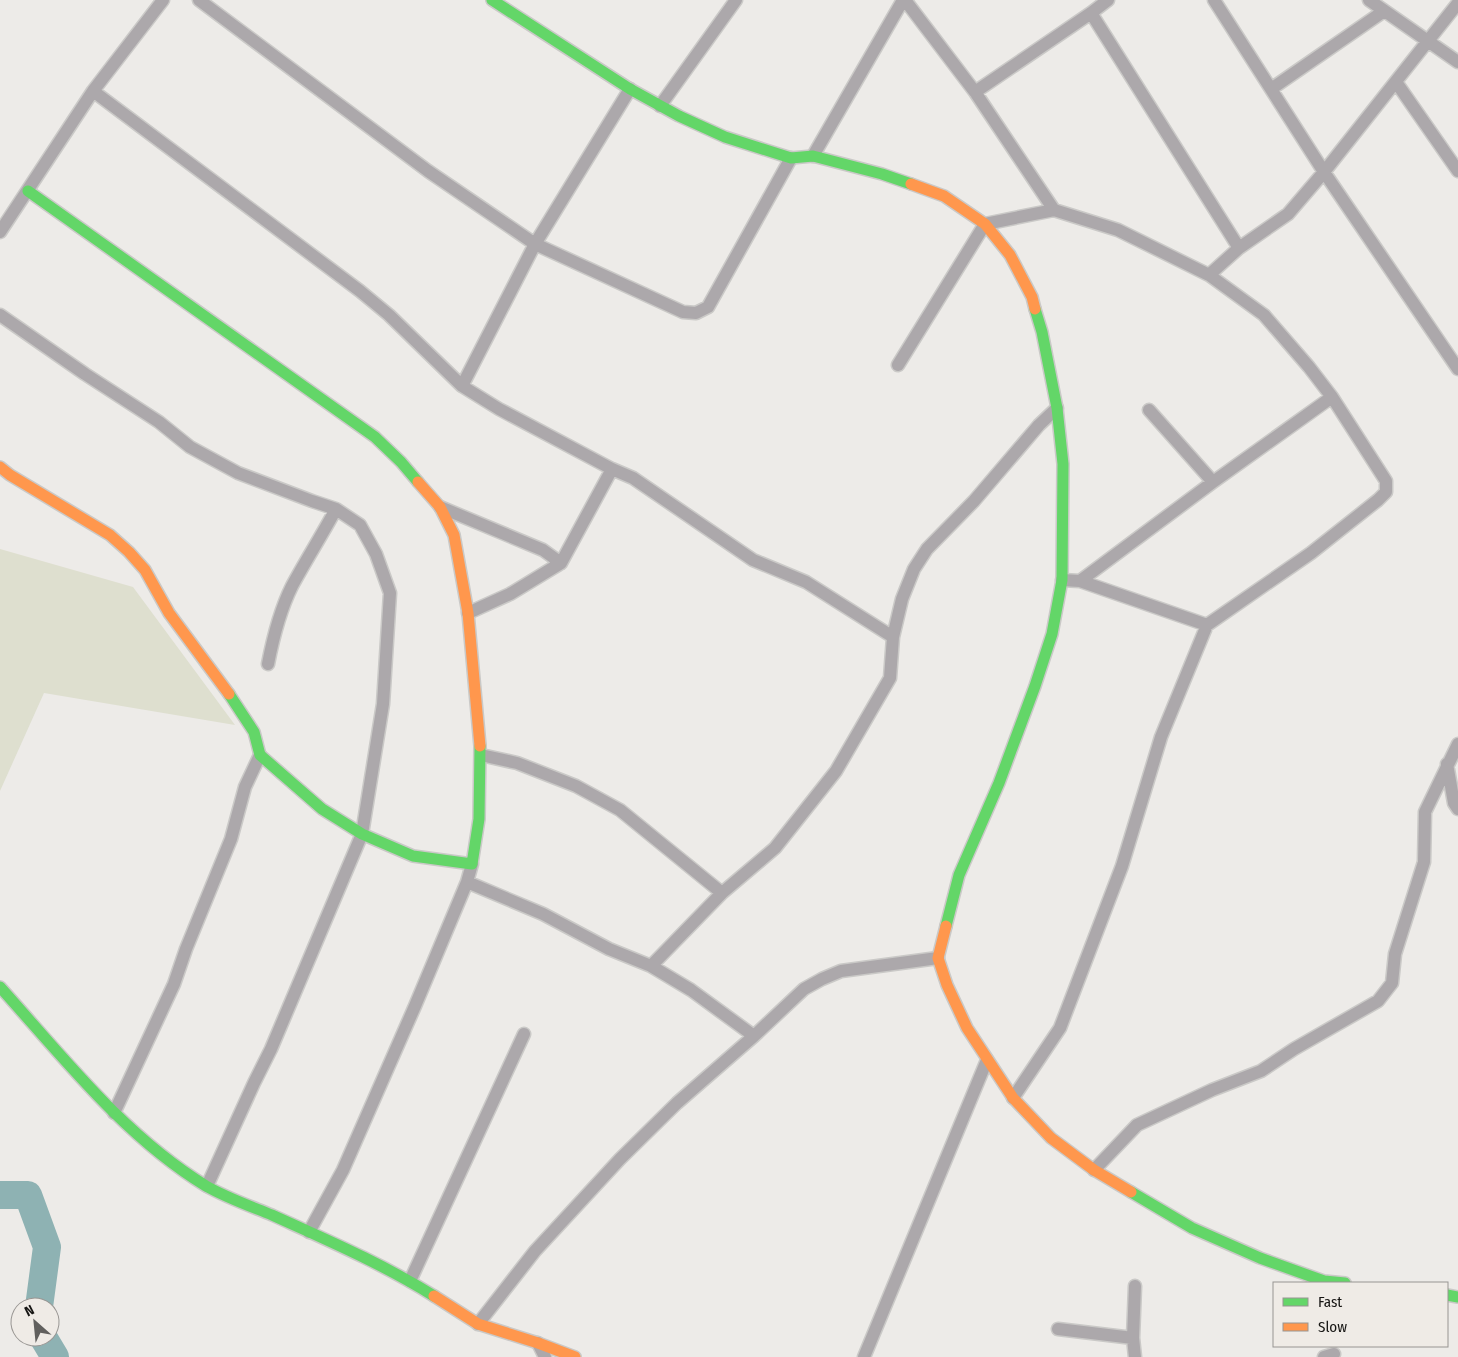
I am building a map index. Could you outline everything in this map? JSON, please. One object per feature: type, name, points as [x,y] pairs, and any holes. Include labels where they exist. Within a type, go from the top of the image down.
[{"type":"street","points":[[0,232],[93,91],[163,0]]},
{"type":"street","points":[[199,0],[428,171],[534,244],[683,312],[696,313],[708,306],[790,158]]},
{"type":"street","points":[[493,0],[630,89],[679,116],[725,137],[790,158],[813,156],[882,174],[944,196],[985,224],[1010,254],[1032,297],[1042,332],[1057,408],[1063,464],[1062,580],[1052,634],[999,783],[959,875],[938,958],[947,986],[967,1028],[987,1060],[1014,1098],[1051,1138],[1094,1170],[1192,1228],[1260,1258],[1324,1281],[1334,1282]]},
{"type":"street","points":[[660,106],[736,0]]},
{"type":"street","points":[[813,156],[904,0],[974,92],[1054,210]]},
{"type":"street","points":[[974,92],[1092,13],[1108,0]]},
{"type":"street","points":[[1214,0],[1324,172],[1458,369]]},
{"type":"street","points":[[1369,0],[1458,62]]},
{"type":"street","points":[[1209,275],[1239,248],[1288,214],[1324,172],[1458,3]]},
{"type":"street","points":[[1271,89],[1384,11]]},
{"type":"street","points":[[1092,13],[1239,248]]},
{"type":"street","points":[[1396,82],[1458,171]]},
{"type":"street","points":[[462,386],[534,244],[630,89]]},
{"type":"street","points":[[93,91],[360,291],[389,315],[462,386],[499,409],[612,469],[633,478],[753,560],[806,582],[893,637]]},
{"type":"street","points":[[28,191],[375,437],[401,462],[440,507],[454,535],[468,613],[481,755],[479,820],[472,864],[416,1006],[343,1170],[309,1232]]},
{"type":"street","points":[[898,365],[985,224],[1054,210],[1118,230],[1209,275],[1264,315],[1332,397],[1386,481],[1386,492],[1378,500],[1311,553],[1207,625],[1161,737],[1122,866],[1060,1028],[1014,1098]]},
{"type":"street","points":[[0,315],[158,422],[190,447],[238,473],[312,502],[336,509],[360,525],[376,554],[390,593],[383,704],[362,834],[271,1049],[208,1186]]},
{"type":"street","points":[[1080,581],[1213,482],[1332,397]]},
{"type":"street","points":[[651,966],[722,893],[775,848],[836,771],[890,678],[893,637],[902,598],[914,569],[927,549],[974,500],[1039,425],[1057,408]]},
{"type":"street","points":[[1149,410],[1213,482]]},
{"type":"street","points":[[0,467],[10,475],[110,535],[129,552],[145,570],[169,613],[227,691],[254,732],[260,755],[322,809],[362,834],[412,856],[472,864]]},
{"type":"street","points":[[468,613],[510,594],[561,563],[612,469]]},
{"type":"street","points":[[440,507],[543,550],[561,563]]},
{"type":"street","points":[[268,664],[282,610],[292,587],[336,509]]},
{"type":"street","points":[[1062,580],[1080,581],[1207,625]]},
{"type":"street","points":[[1094,1170],[1137,1125],[1212,1090],[1261,1071],[1294,1048],[1378,1001],[1392,983],[1395,954],[1424,862],[1425,812],[1458,744]]},
{"type":"street","points":[[114,1113],[174,984],[186,949],[231,839],[246,787],[260,755]]},
{"type":"street","points":[[481,755],[518,763],[576,786],[620,810],[722,893]]},
{"type":"street","points":[[1448,764],[1454,803],[1458,810]]},
{"type":"street","points":[[466,882],[543,914],[609,949],[651,966],[691,990],[754,1036]]},
{"type":"street","points":[[478,1324],[535,1251],[608,1172],[677,1103],[804,990],[822,978],[841,971],[938,958]]},
{"type":"street","points":[[0,987],[114,1113],[159,1152],[208,1186],[410,1281],[478,1324],[575,1357]]},
{"type":"street","points":[[410,1281],[524,1034]]},
{"type":"street","points":[[864,1357],[987,1060]]},
{"type":"street","points":[[1135,1286],[1133,1338],[1135,1357]]},
{"type":"street","points":[[1058,1329],[1133,1338]]},
{"type":"street","points":[[538,1343],[545,1357]]},
{"type":"green space","points":[[0,549],[133,587],[235,725],[44,693],[0,791]]},
{"type":"waterway","points":[[0,1195],[28,1195],[47,1247],[40,1297]]},
{"type":"waterway","points":[[49,1347],[55,1357]]},
{"type":"traffic: fast","points":[[492,0],[630,89],[679,116],[725,137],[791,158],[813,156],[882,174],[911,184]]},
{"type":"traffic: fast","points":[[28,191],[375,437],[401,462],[418,482]]},
{"type":"traffic: fast","points":[[946,926],[959,875],[999,783],[1035,686],[1052,634],[1062,580],[1063,464],[1057,408],[1042,332],[1035,309]]},
{"type":"traffic: fast","points":[[229,694],[254,732],[260,755],[322,809],[362,834],[413,856],[472,864],[479,819],[480,746]]},
{"type":"traffic: fast","points":[[0,987],[71,1068],[121,1120],[176,1166],[206,1186],[354,1253],[395,1273],[434,1296]]},
{"type":"traffic: fast","points":[[1131,1192],[1192,1228],[1260,1258],[1324,1281],[1334,1282]]},
{"type":"traffic: fast","points":[[1448,1295],[1458,1297]]},
{"type":"traffic: slow","points":[[911,184],[944,196],[985,224],[1010,255],[1032,297],[1035,309]]},
{"type":"traffic: slow","points":[[0,467],[10,475],[110,535],[129,552],[145,570],[169,613],[229,694]]},
{"type":"traffic: slow","points":[[418,482],[440,507],[454,535],[468,613],[480,746]]},
{"type":"traffic: slow","points":[[946,926],[938,958],[947,985],[967,1028],[1013,1098],[1051,1138],[1094,1170],[1131,1192]]},
{"type":"traffic: slow","points":[[434,1296],[478,1324],[575,1357]]}]
